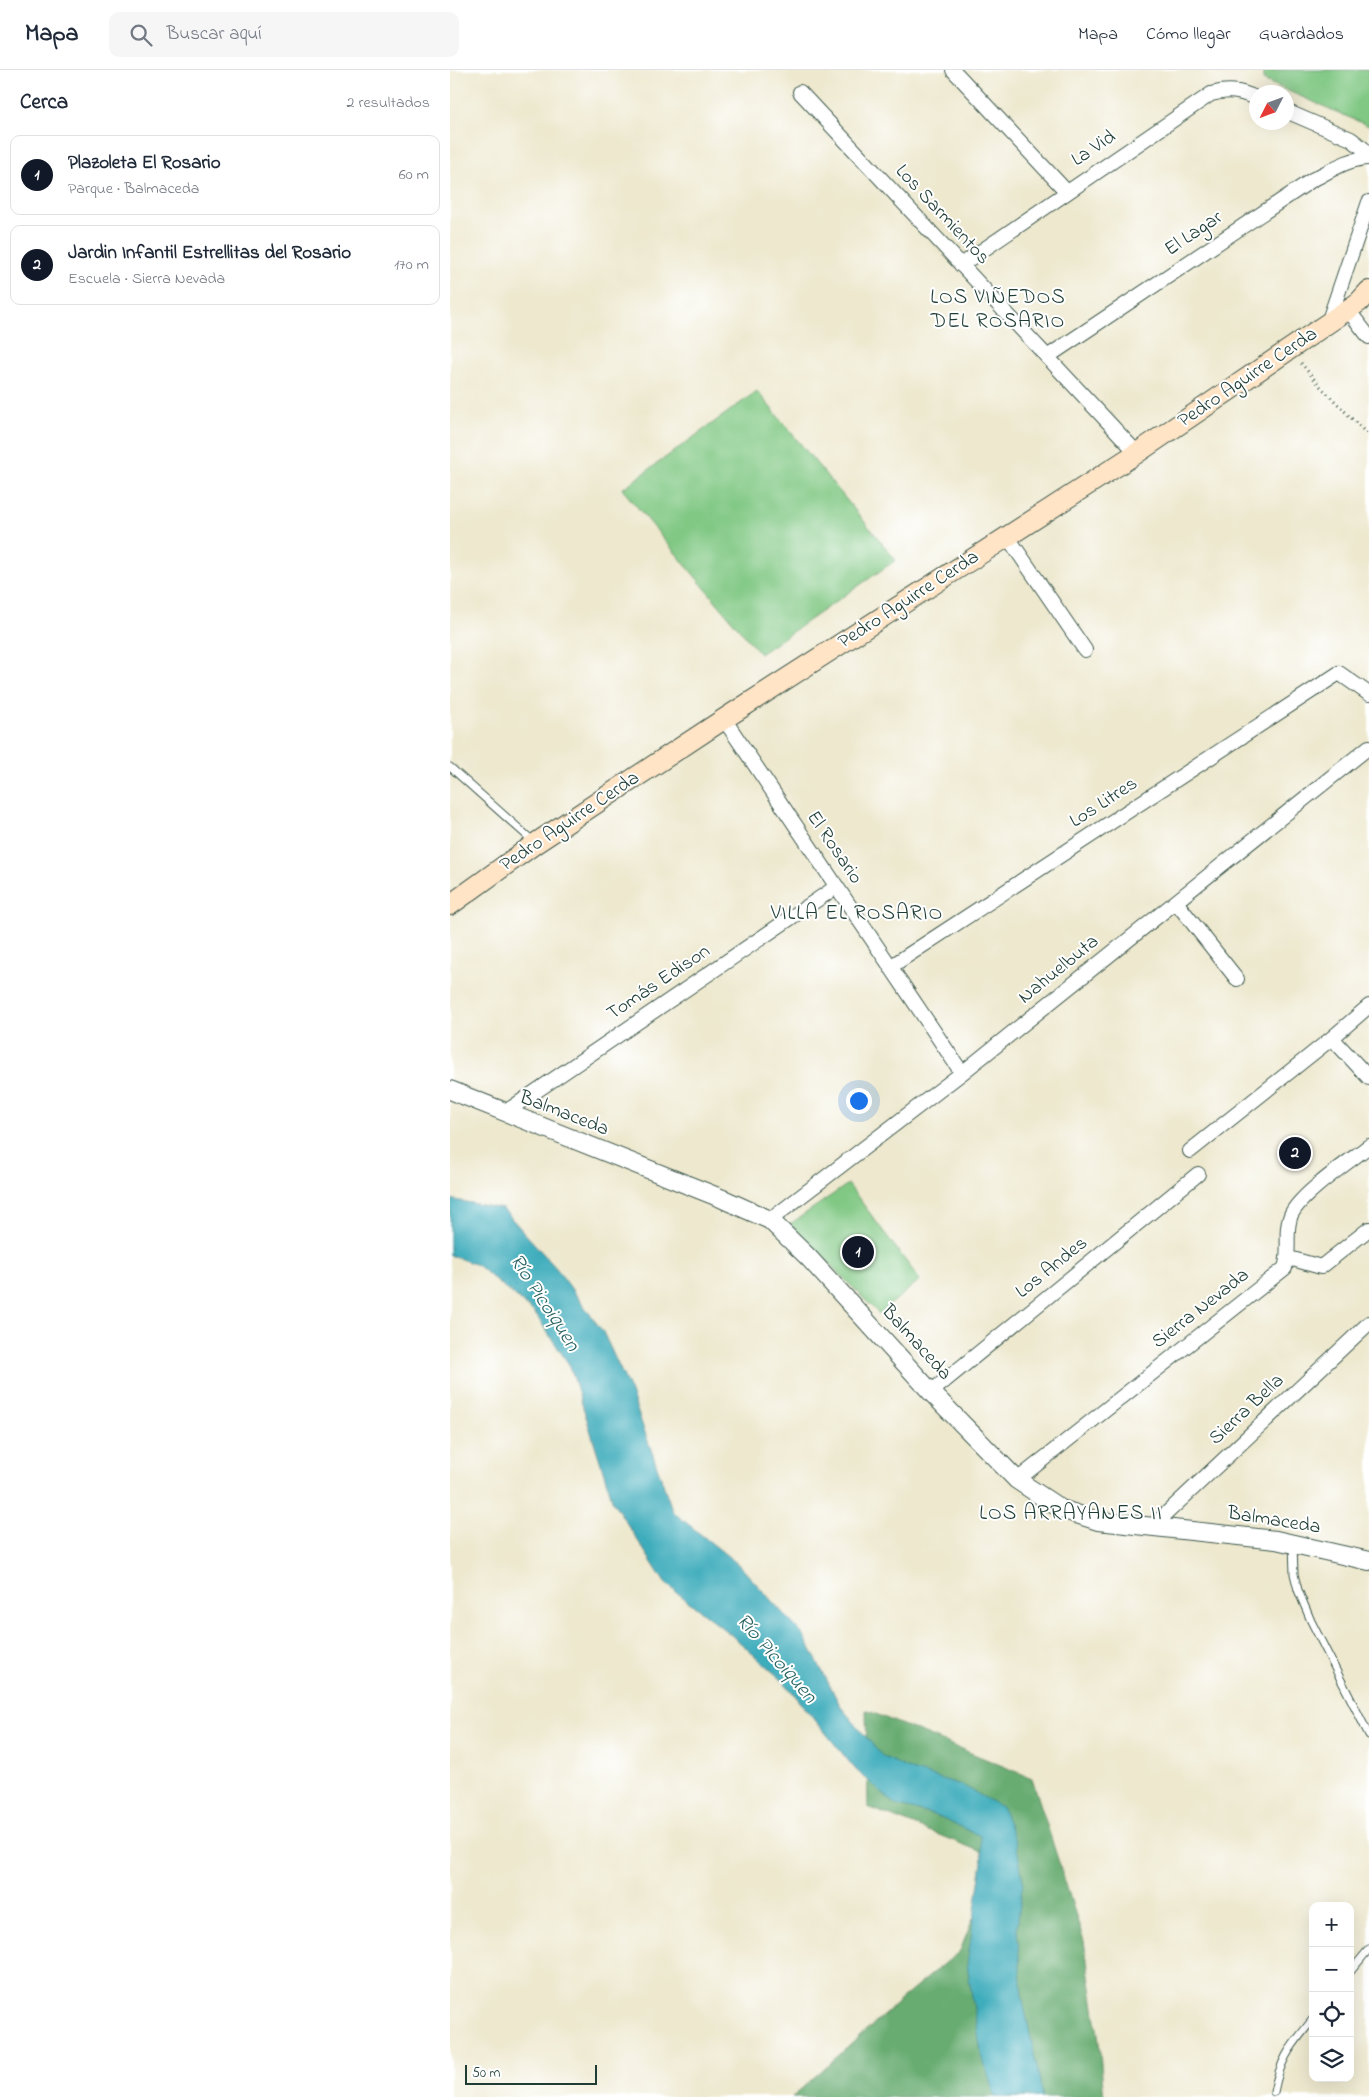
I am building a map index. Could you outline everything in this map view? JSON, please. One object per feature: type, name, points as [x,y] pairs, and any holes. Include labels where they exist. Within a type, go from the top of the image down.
[{"type":"main road","name":"Pedro Aguirre Cerda","points":[[452,901],[724,719],[1137,453],[1361,300]]},
{"type":"street","points":[[953,70],[1067,192]]},
{"type":"street","name":"La Vid","points":[[961,265],[1211,94],[1224,90],[1238,90],[1249,95]]},
{"type":"street","name":"Los Sarmientos","points":[[800,92],[1137,453]]},
{"type":"street","points":[[1294,114],[1351,139],[1369,153]]},
{"type":"street","name":"El Lagar","points":[[1047,357],[1312,180],[1351,161],[1369,158]]},
{"type":"street","points":[[1328,324],[1369,202]]},
{"type":"street","points":[[1361,300],[1369,338]]},
{"type":"street","points":[[1008,536],[1085,650]]},
{"type":"street","name":"Los Litres","points":[[890,967],[1339,673],[1369,694]]},
{"type":"street","name":"El Rosario","points":[[724,719],[962,1074]]},
{"type":"street","name":"Nahuelbuta","points":[[770,1220],[962,1074],[1369,747]]},
{"type":"street","name":"Tomás Edison","points":[[504,1113],[836,887]]},
{"type":"street","points":[[1176,902],[1237,979]]},
{"type":"street","points":[[1190,1151],[1332,1038],[1369,1006]]},
{"type":"street","points":[[1332,1038],[1369,1078]]},
{"type":"street","name":"Balmaceda","points":[[450,1090],[723,1199],[770,1220],[816,1265],[931,1392],[1017,1480],[1061,1509],[1098,1521],[1276,1540],[1369,1561]]},
{"type":"street","points":[[1369,1146],[1299,1202],[1290,1216],[1289,1258],[1320,1267],[1369,1229]]},
{"type":"street","name":"Los Andes","points":[[931,1392],[1198,1174]]},
{"type":"street","name":"Sierra Nevada","points":[[1017,1480],[1285,1268],[1289,1258]]},
{"type":"street","name":"Sierra Bella","points":[[1153,1526],[1369,1323]]},
{"type":"lane","points":[[450,768],[536,843]]},
{"type":"lane","points":[[1293,1544],[1294,1574],[1298,1590],[1311,1621],[1369,1735]]},
{"type":"lane","points":[[1354,1967],[1369,1949]]},
{"type":"lane","points":[[1274,2092],[1284,2056],[1309,2024]]},
{"type":"path","points":[[1290,349],[1320,386],[1369,436]]},
{"type":"green space","points":[[1265,70],[1369,70],[1369,126],[1294,93],[1294,85],[1275,85],[1263,80]]},
{"type":"green space","points":[[757,391],[896,560],[760,654],[622,489]]},
{"type":"green space","points":[[848,1184],[920,1280],[879,1314],[790,1224]]},
{"type":"green space","points":[[866,1710],[1032,1778],[1084,1941],[1099,2041],[1104,2097],[792,2097],[903,1998],[960,1951],[984,1891],[982,1852],[868,1807]]},
{"type":"water","name":"Río Picoiquen","points":[[450,1199],[503,1209],[557,1269],[603,1332],[630,1390],[673,1512],[739,1565],[804,1636],[841,1707],[882,1756],[911,1770],[962,1785],[1003,1808],[1017,1846],[1023,1881],[1017,1928],[1022,1995],[1043,2097],[995,2097],[981,2053],[967,1964],[982,1862],[980,1836],[934,1815],[895,1805],[855,1769],[784,1682],[735,1638],[665,1583],[613,1502],[570,1366],[534,1312],[477,1265],[450,1255]]},
{"type":"place","name":"Jardin Infantil Estrellitas del Rosario","points":[[1295,1153]]},
{"type":"place","name":"Plazoleta El Rosario","points":[[858,1252]]},
{"type":"district","name":"LOS VIÑEDOS DEL ROSARIO","points":[[998,310]]},
{"type":"district","name":"VILLA EL ROSARIO","points":[[857,914]]},
{"type":"district","name":"LOS ARRAYANES II","points":[[1071,1514]]}]
